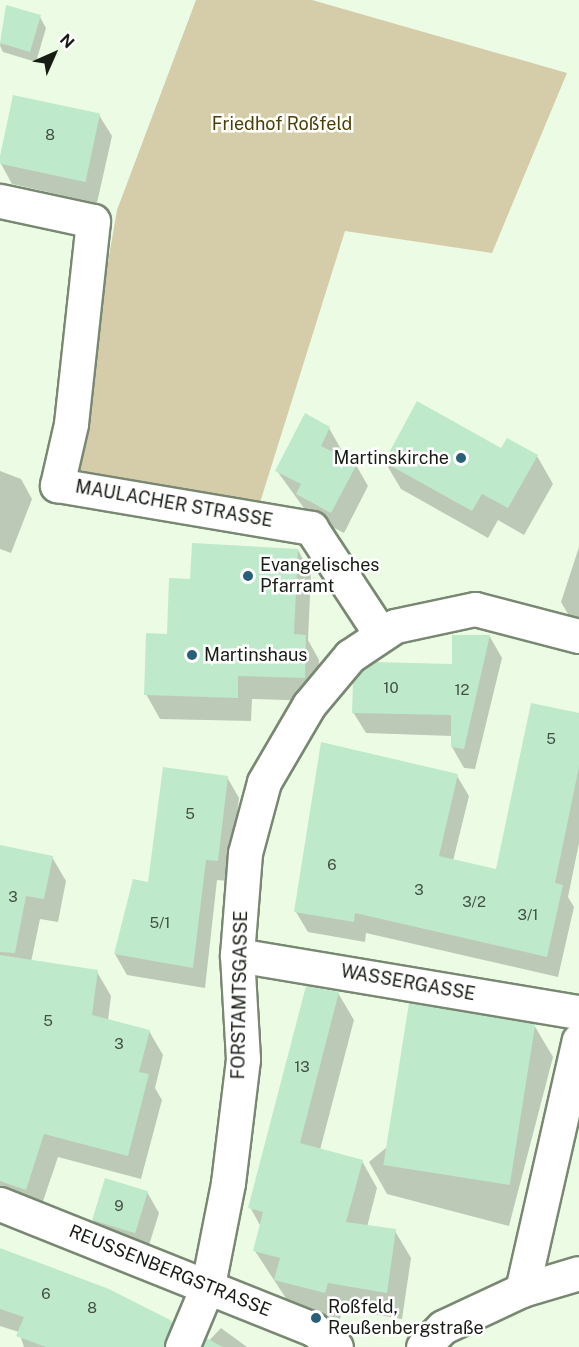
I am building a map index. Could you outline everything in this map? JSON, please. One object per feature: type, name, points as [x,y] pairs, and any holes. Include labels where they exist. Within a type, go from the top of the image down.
[{"type":"street","name":"MAULACHER STRASSE","points":[[0,201],[93,221],[71,424],[57,485],[310,528],[381,633]]},
{"type":"street","name":"FORSTAMTSGASSE","points":[[182,1347],[208,1285],[228,1183],[243,1059],[237,955],[245,853],[264,782],[309,705],[350,656],[381,633],[395,626],[475,609],[579,636]]},
{"type":"street","name":"WASSERGASSE","points":[[237,955],[579,1012]]},
{"type":"street","points":[[522,1290],[579,1040]]},
{"type":"street","name":"REUSSENBERGSTRASSE","points":[[0,1204],[208,1285],[313,1329],[336,1347]]},
{"type":"street","points":[[423,1347],[442,1327],[522,1290],[579,1273]]},
{"type":"green space","name":"Friedhof Roßfeld","points":[[196,0],[312,0],[567,73],[492,253],[345,231],[258,509],[71,475],[117,210]]},
{"type":"building","points":[[6,5],[41,15],[30,52],[0,43]]},
{"type":"building","points":[[13,95],[100,114],[86,182],[0,164]]},
{"type":"building","name":"Martinskirche","points":[[417,401],[501,448],[507,438],[538,455],[508,508],[482,494],[472,511],[384,462]]},
{"type":"building","points":[[305,413],[330,427],[321,446],[357,464],[331,513],[296,494],[301,484],[275,471]]},
{"type":"building","points":[[192,543],[298,549],[294,634],[306,635],[305,678],[238,676],[238,698],[144,695],[146,633],[167,634],[169,578],[190,579]]},
{"type":"building","points":[[452,635],[490,635],[464,749],[451,747],[451,715],[352,713],[353,682],[363,670],[375,662],[452,664]]},
{"type":"building","points":[[531,703],[579,713],[579,767],[555,883],[563,885],[547,957],[355,913],[354,922],[294,912],[321,742],[458,774],[439,856],[496,869]]},
{"type":"building","points":[[163,767],[228,776],[218,861],[206,860],[193,968],[114,954],[133,879],[148,882]]},
{"type":"building","points":[[0,845],[53,856],[44,899],[26,896],[15,953],[0,952]]},
{"type":"building","points":[[0,955],[98,970],[92,1015],[150,1030],[139,1072],[149,1074],[128,1156],[44,1134],[26,1190],[0,1181]]},
{"type":"building","points":[[306,986],[339,992],[300,1143],[363,1160],[346,1222],[396,1229],[387,1293],[328,1283],[325,1293],[274,1280],[280,1258],[253,1251],[263,1212],[248,1208]]},
{"type":"building","points":[[409,1003],[535,1023],[510,1185],[383,1165]]},
{"type":"building","points":[[105,1178],[148,1191],[135,1233],[92,1220]]},
{"type":"building","points":[[0,1248],[109,1289],[172,1321],[164,1347],[46,1347],[16,1336],[24,1317],[0,1309]]},
{"type":"building","points":[[206,1338],[223,1347],[202,1347]]},
{"type":"place","name":"Martinskirche","points":[[461,458]]},
{"type":"place","name":"Evangelisches Pfarramt","points":[[248,576]]},
{"type":"place","name":"Martinshaus","points":[[192,655]]},
{"type":"place","name":"Roßfeld, Reußenbergstraße","points":[[316,1318]]}]
